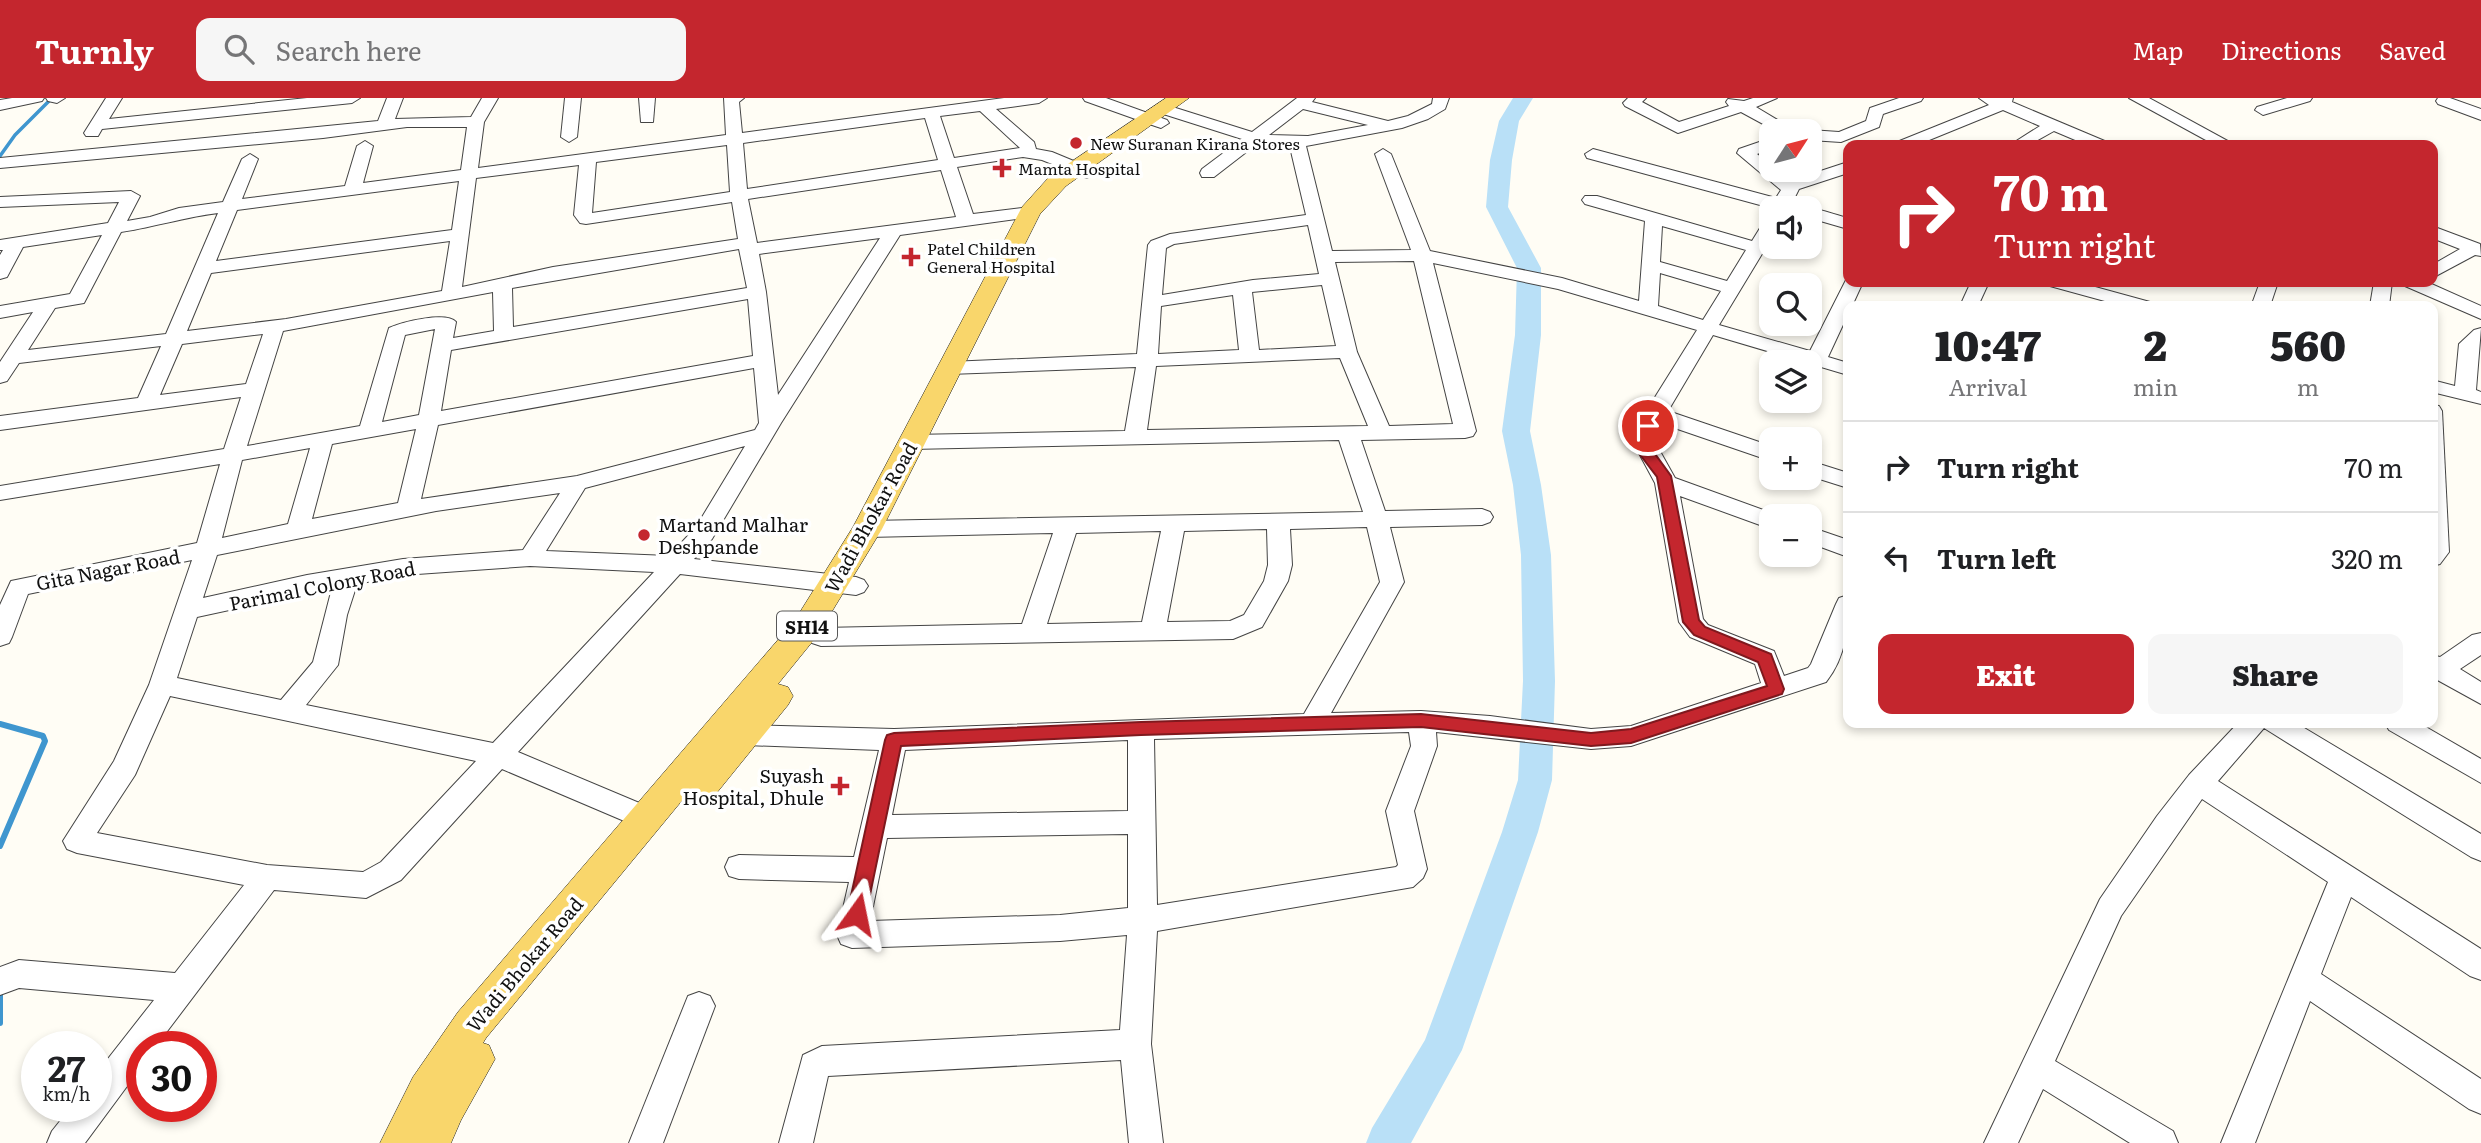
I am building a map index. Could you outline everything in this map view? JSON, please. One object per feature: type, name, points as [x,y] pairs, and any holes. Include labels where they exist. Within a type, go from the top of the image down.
[{"type":"main road","name":"Wadi Bhokar Road","points":[[960,368],[1030,212],[1048,189],[1081,171],[1171,110]]},
{"type":"main road","name":"Wadi Bhokar Road","points":[[430,1143],[445,1107],[497,1024],[746,735],[821,637],[960,368],[1047,208],[1057,194],[1081,171]]},
{"type":"main road","name":"Wadi Bhokar Road","points":[[401,1143],[428,1091],[472,1025],[806,628],[846,585]]},
{"type":"street","points":[[0,105],[37,98]]},
{"type":"street","points":[[76,156],[113,99],[132,98]]},
{"type":"street","points":[[97,125],[230,105],[352,98]]},
{"type":"street","points":[[384,125],[396,98]]},
{"type":"street","points":[[451,295],[476,121],[490,98]]},
{"type":"street","points":[[569,137],[573,98]]},
{"type":"street","points":[[647,98],[647,118]]},
{"type":"street","points":[[733,98],[739,195],[757,292],[766,429]]},
{"type":"street","points":[[0,273],[8,245],[153,222],[179,213],[588,159],[933,108],[984,106],[1040,98]]},
{"type":"street","points":[[1091,98],[1171,110],[1255,137],[1297,141],[1390,126],[1425,115],[1439,106],[1441,98]]},
{"type":"street","points":[[1638,98],[1630,101],[1674,128],[1734,102],[1769,98]]},
{"type":"street","points":[[1841,137],[1873,124],[1876,111],[1915,98]]},
{"type":"street","points":[[2137,98],[2217,140]]},
{"type":"street","points":[[2150,98],[2230,140]]},
{"type":"street","points":[[2263,110],[2304,98]]},
{"type":"street","points":[[1208,173],[1303,100],[1390,126]]},
{"type":"street","points":[[1914,140],[1999,100],[2088,140]]},
{"type":"street","points":[[2444,101],[2481,115]]},
{"type":"street","points":[[1734,102],[1766,119]]},
{"type":"street","points":[[984,106],[1000,123],[1028,145],[1028,152]]},
{"type":"street","points":[[933,108],[946,163],[966,220]]},
{"type":"street","points":[[1,163],[415,122],[476,121]]},
{"type":"street","points":[[2027,140],[2052,126]]},
{"type":"street","points":[[1822,136],[1847,140]]},
{"type":"street","points":[[1297,141],[1347,352],[1381,433]]},
{"type":"street","points":[[352,190],[365,146]]},
{"type":"street","points":[[1759,148],[1745,153],[1759,164]]},
{"type":"street","points":[[1822,150],[1843,163]]},
{"type":"street","points":[[588,159],[583,215],[586,219],[1028,152],[1046,156],[1081,171]]},
{"type":"street","points":[[923,442],[1465,431],[1422,256],[1382,154]]},
{"type":"street","points":[[1593,155],[1759,204]]},
{"type":"street","points":[[146,404],[232,207],[250,159]]},
{"type":"street","points":[[1788,187],[1843,168]]},
{"type":"street","points":[[1782,182],[1790,191],[1788,196]]},
{"type":"street","points":[[0,202],[130,194],[77,299],[0,312]]},
{"type":"street","points":[[1591,200],[1756,248]]},
{"type":"street","points":[[13,358],[275,326],[451,295],[575,269],[1030,212]]},
{"type":"street","points":[[1822,216],[1843,223]]},
{"type":"street","points":[[1648,308],[1654,218]]},
{"type":"street","points":[[1135,438],[1147,360],[1157,245],[1161,241],[1314,219]]},
{"type":"street","points":[[2438,226],[2475,242]]},
{"type":"street","points":[[275,326],[162,685],[125,767],[77,841],[267,877],[366,885],[391,871],[704,533],[766,429],[894,230]]},
{"type":"street","points":[[2438,233],[2475,242]]},
{"type":"street","points":[[206,268],[459,234]]},
{"type":"street","points":[[2438,269],[2475,242]]},
{"type":"street","points":[[1759,244],[1648,426],[1644,443],[1646,452],[1661,469],[1666,483],[1691,622],[1699,631],[1765,658],[1776,689]]},
{"type":"street","points":[[1325,257],[1422,256],[1562,284],[1786,350]]},
{"type":"street","points":[[1651,265],[1732,288]]},
{"type":"street","points":[[1152,302],[1242,288],[1328,279]]},
{"type":"street","points":[[502,284],[505,335]]},
{"type":"street","points":[[2073,287],[2118,301]]},
{"type":"street","points":[[2426,287],[2481,313]]},
{"type":"street","points":[[1242,288],[1250,356]]},
{"type":"street","points":[[444,345],[757,292]]},
{"type":"street","points":[[0,377],[49,303]]},
{"type":"street","points":[[1820,350],[1843,304]]},
{"type":"street","points":[[369,431],[396,332],[405,328],[446,322],[429,420],[408,508]]},
{"type":"street","points":[[2438,388],[2473,397],[2469,344],[2481,334]]},
{"type":"street","points":[[960,368],[1347,352]]},
{"type":"street","points":[[0,493],[233,455],[762,361]]},
{"type":"street","points":[[1822,361],[1843,367]]},
{"type":"street","points":[[0,423],[256,389]]},
{"type":"street","points":[[1656,414],[1759,450]]},
{"type":"street","points":[[207,549],[408,508],[508,491],[577,483],[766,429]]},
{"type":"street","points":[[1311,725],[1392,582],[1377,521],[1348,433]]},
{"type":"street","points":[[298,530],[323,439]]},
{"type":"street","points":[[1822,472],[1843,479]]},
{"type":"street","points":[[530,558],[577,483]]},
{"type":"street","points":[[1666,483],[1759,517]]},
{"type":"street","points":[[878,529],[1482,517]]},
{"type":"street","points":[[821,637],[1233,629],[1253,621],[1276,581],[1280,565],[1278,523]]},
{"type":"street","points":[[1153,631],[1174,524]]},
{"type":"street","points":[[1032,632],[1067,526]]},
{"type":"street","points":[[1822,539],[1843,547]]},
{"type":"street","name":"Gita Nagar Road","points":[[0,637],[19,587],[207,549]]},
{"type":"street","name":"Parimal Colony Road","points":[[186,611],[403,567],[530,558],[674,565],[846,585]]},
{"type":"street","points":[[287,710],[325,665],[335,615],[347,577]]},
{"type":"street","points":[[746,735],[894,740],[1421,721],[1490,726],[1591,739],[1631,736],[1821,673],[1843,617]]},
{"type":"street","points":[[2438,666],[2481,642]]},
{"type":"street","points":[[2438,668],[2481,694]]},
{"type":"street","points":[[162,685],[498,755],[646,818]]},
{"type":"street","points":[[894,740],[852,935],[1060,928],[1143,920],[1404,878],[1412,869],[1400,811],[1424,746],[1421,721]]},
{"type":"street","points":[[2001,1143],[2110,908],[2167,824],[2199,783],[2249,728]]},
{"type":"street","points":[[2283,728],[2481,849]]},
{"type":"street","points":[[2406,728],[2481,772]]},
{"type":"street","points":[[1141,729],[1143,920],[1135,1044],[1146,1143]]},
{"type":"street","points":[[2199,783],[2481,966]]},
{"type":"street","points":[[875,827],[1142,822]]},
{"type":"street","points":[[739,867],[866,870]]},
{"type":"street","points":[[112,1079],[267,877]]},
{"type":"street","points":[[2238,1143],[2344,877]]},
{"type":"street","points":[[9,978],[180,988]]},
{"type":"street","points":[[2303,978],[2481,1098]]},
{"type":"street","points":[[646,1143],[699,1006]]},
{"type":"street","points":[[796,1143],[814,1066],[822,1060],[1135,1044]]},
{"type":"street","points":[[2036,1067],[2161,1143]]},
{"type":"street","points":[[64,1143],[80,1122]]},
{"type":"waterway","points":[[0,156],[15,135],[52,98]]},
{"type":"waterway","points":[[1387,1143],[1442,1050],[1520,832],[1535,780],[1539,681],[1536,555],[1527,485],[1516,431],[1528,335],[1529,268],[1497,207],[1501,160],[1509,121],[1523,98]]},
{"type":"waterway","points":[[0,724],[43,736],[45,741],[0,846]]},
{"type":"waterway","points":[[0,994],[0,1023]]},
{"type":"place","name":"New Suranan Kirana Stores","points":[[1076,143]]},
{"type":"place","name":"Mamta Hospital","points":[[1002,168]]},
{"type":"place","name":"Patel Children General Hospital","points":[[911,257]]},
{"type":"place","name":"Martand Malhar Deshpande","points":[[644,535]]},
{"type":"place","name":"Suyash Hospital, Dhule","points":[[840,786]]},
{"type":"route","points":[[857,914],[894,740],[1421,721],[1490,726],[1591,739],[1631,736],[1776,689],[1765,658],[1699,631],[1691,622],[1664,476],[1646,452],[1644,443],[1648,426]]}]
